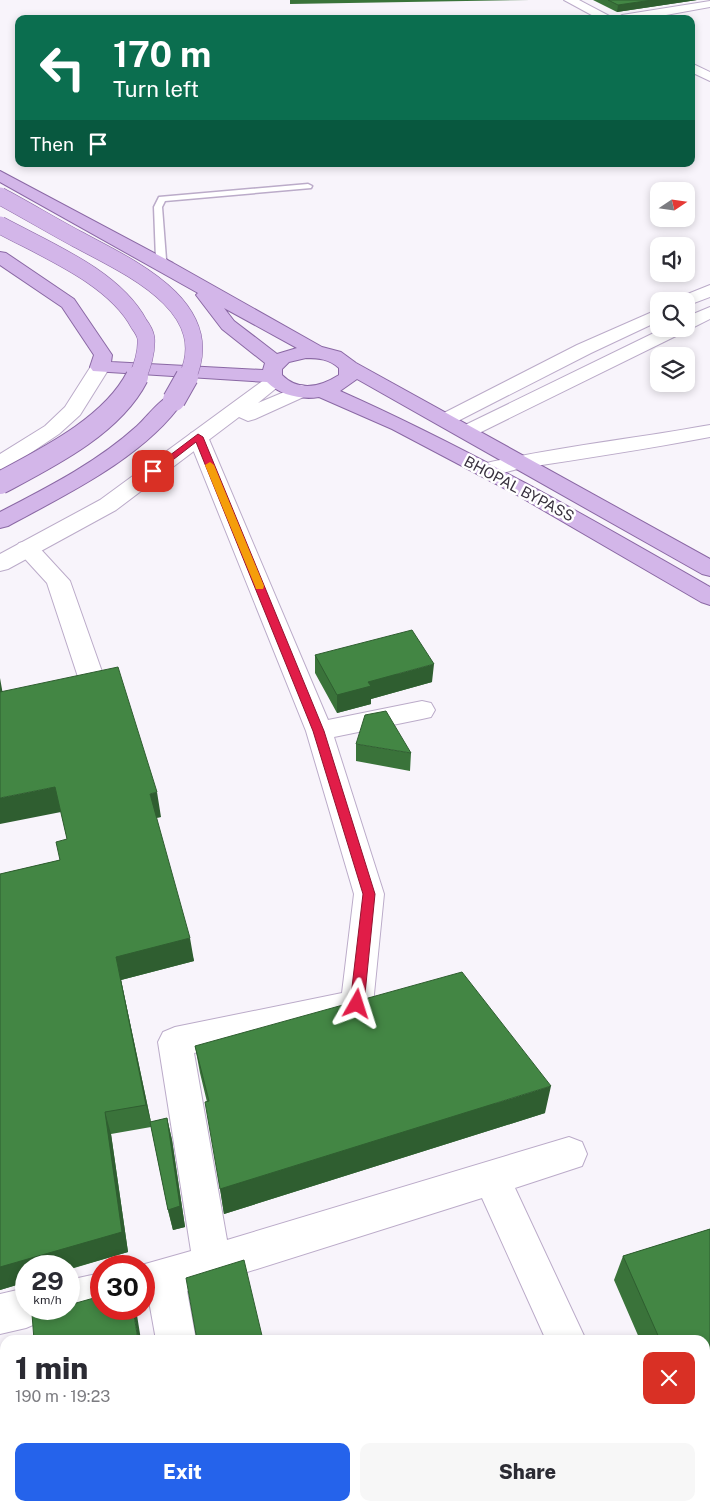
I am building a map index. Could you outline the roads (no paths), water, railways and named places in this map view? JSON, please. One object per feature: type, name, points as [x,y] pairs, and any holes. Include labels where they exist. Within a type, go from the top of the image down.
[{"type":"main road","points":[[0,176],[168,266],[200,287],[317,352]]},
{"type":"main road","points":[[0,196],[118,260],[144,277],[178,307],[191,328],[194,341],[193,361],[188,379],[174,400],[156,421],[110,460],[75,482],[0,521]]},
{"type":"main road","points":[[0,224],[92,278],[121,299],[132,310],[143,330],[147,343],[147,356],[133,385],[115,408],[80,437],[37,464],[0,483]]},
{"type":"main road","points":[[0,258],[68,303],[102,361],[274,372],[294,354],[317,352]]},
{"type":"main road","points":[[200,287],[228,325],[291,389],[323,391],[334,388],[348,378],[349,367]]},
{"type":"main road","name":"BHOPAL BYPASS","points":[[317,352],[337,357],[349,367],[710,569]]},
{"type":"main road","name":"BHOPAL BYPASS","points":[[323,391],[399,425],[526,490],[710,597]]},
{"type":"street","points":[[565,2],[585,15]]},
{"type":"street","points":[[565,2],[598,15]]},
{"type":"street","points":[[645,15],[710,4]]},
{"type":"street","points":[[695,60],[710,67]]},
{"type":"street","points":[[695,70],[710,76]]},
{"type":"street","points":[[695,297],[710,290]]},
{"type":"street","points":[[695,320],[710,312]]},
{"type":"street","points":[[445,420],[584,349],[650,318]]},
{"type":"street","points":[[466,432],[660,337]]},
{"type":"street","points":[[0,463],[52,430],[73,412],[102,361]]},
{"type":"street","points":[[0,564],[108,505],[198,437],[274,372]]},
{"type":"street","points":[[198,437],[301,391]]},
{"type":"street","points":[[486,470],[518,462],[642,444],[710,431]]},
{"type":"street","points":[[198,437],[319,731],[369,894],[357,1004],[175,1042],[212,1263]]},
{"type":"street","points":[[27,548],[58,581],[93,683]]},
{"type":"street","points":[[319,731],[422,710]]},
{"type":"street","points":[[155,1281],[569,1154]]},
{"type":"street","points":[[492,1178],[564,1335]]},
{"type":"street","points":[[155,1284],[174,1335]]},
{"type":"street","points":[[0,1314],[15,1311]]},
{"type":"lane","points":[[168,266],[161,259],[158,207],[162,198],[308,186]]}]
